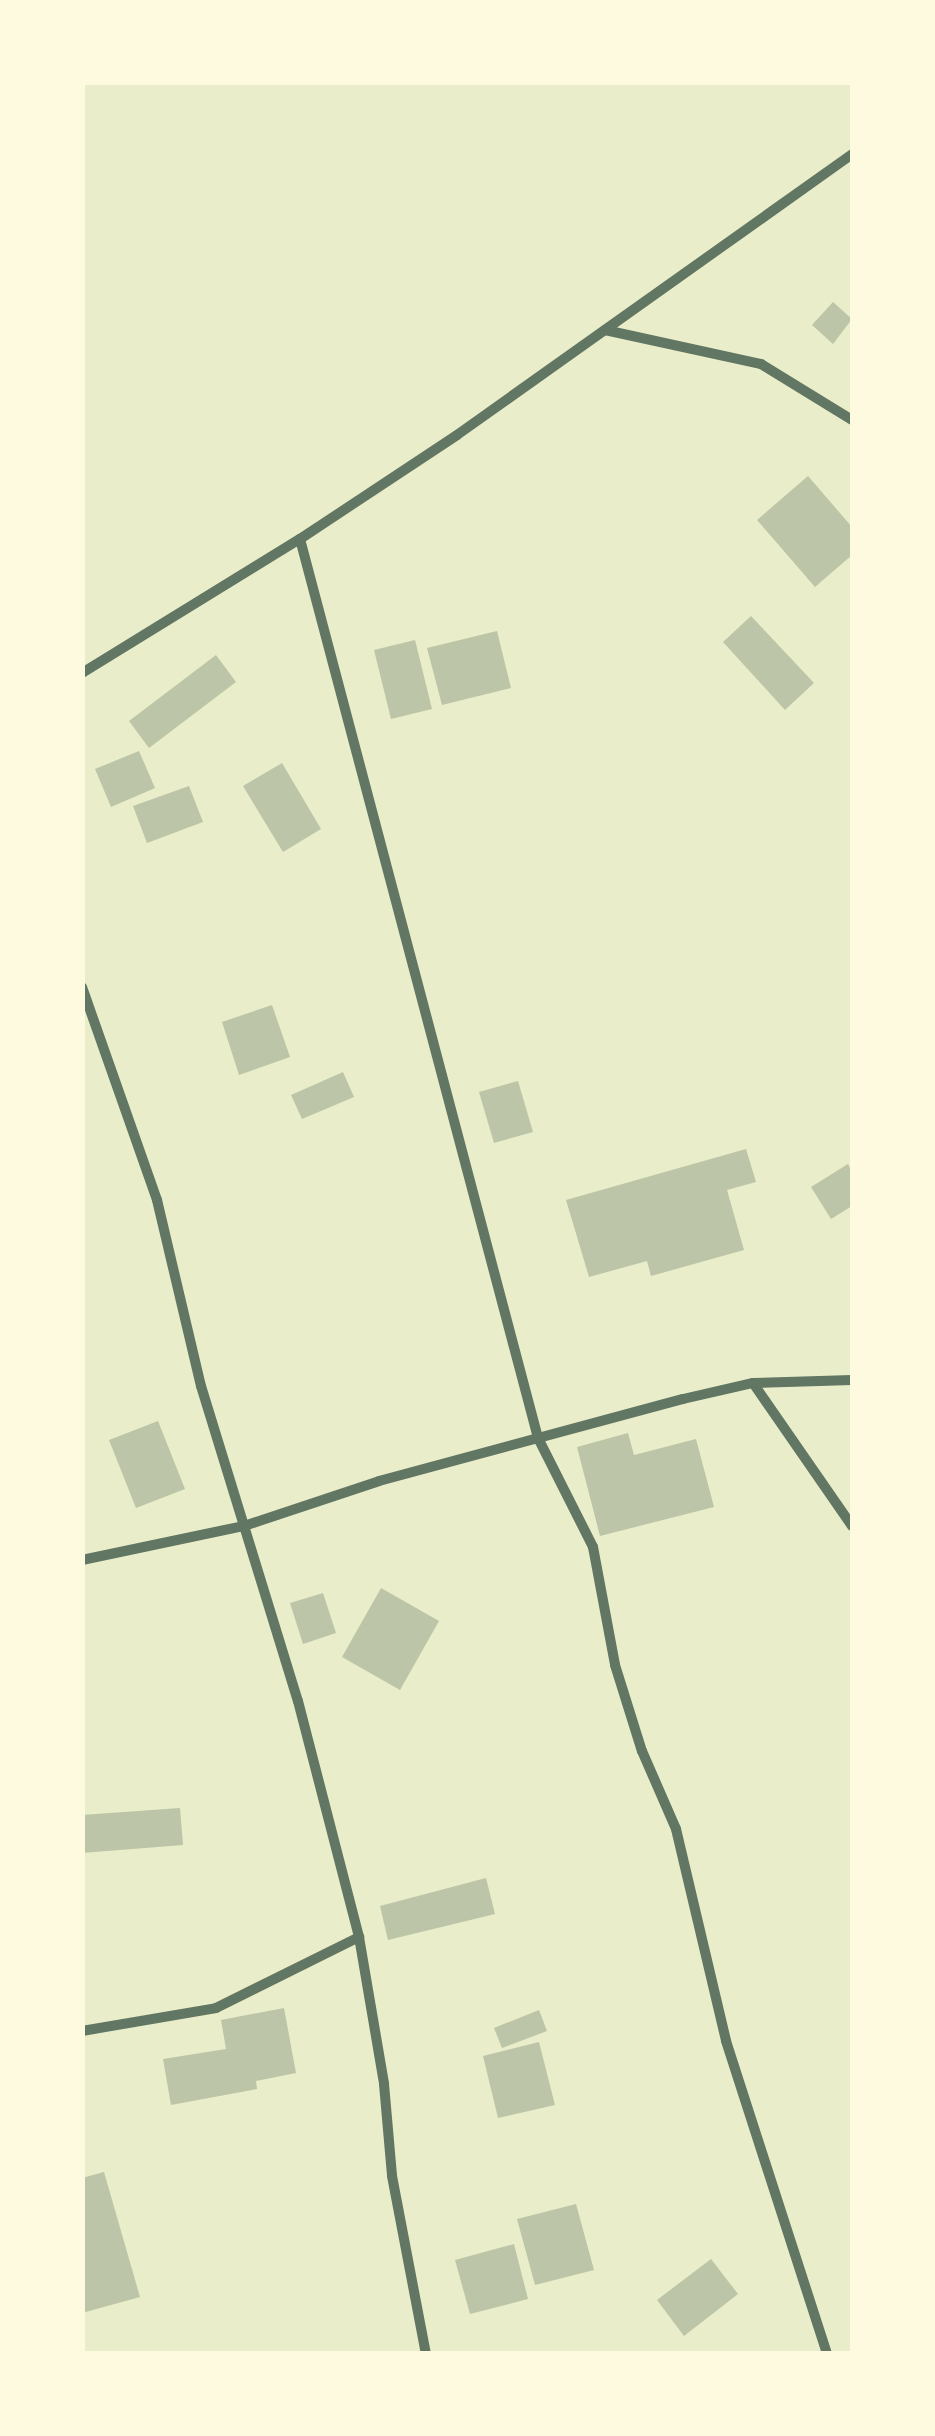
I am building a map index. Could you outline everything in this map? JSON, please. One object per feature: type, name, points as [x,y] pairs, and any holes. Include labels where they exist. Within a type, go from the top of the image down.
[{"type":"street","points":[[82,673],[300,540],[606,330],[852,154]]},
{"type":"street","points":[[606,330],[762,364],[852,420]]},
{"type":"street","points":[[300,540],[538,1438],[593,1547],[615,1665],[642,1751],[676,1830],[726,2041],[827,2354]]},
{"type":"street","points":[[82,987],[157,1200],[201,1386],[298,1701],[359,1937],[384,2084],[392,2176],[426,2354]]},
{"type":"street","points":[[82,1560],[244,1526],[378,1481],[753,1383],[852,1380]]},
{"type":"street","points":[[753,1383],[852,1526]]},
{"type":"street","points":[[82,2031],[216,2008],[359,1937]]},
{"type":"building","points":[[833,302],[852,319],[833,344],[812,325]]},
{"type":"building","points":[[808,476],[852,527],[852,555],[815,587],[757,520]]},
{"type":"building","points":[[751,616],[814,683],[785,710],[723,642]]},
{"type":"building","points":[[497,631],[511,688],[442,705],[427,648]]},
{"type":"building","points":[[415,640],[432,709],[391,719],[374,650]]},
{"type":"building","points":[[216,655],[236,682],[149,748],[129,721]]},
{"type":"building","points":[[139,751],[155,788],[111,807],[95,769]]},
{"type":"building","points":[[282,763],[321,829],[283,852],[243,786]]},
{"type":"building","points":[[189,786],[203,822],[147,843],[133,806]]},
{"type":"building","points":[[272,1005],[290,1057],[239,1075],[222,1022]]},
{"type":"building","points":[[343,1072],[354,1097],[302,1119],[291,1095]]},
{"type":"building","points":[[518,1081],[533,1132],[494,1143],[479,1092]]},
{"type":"building","points":[[746,1149],[756,1182],[727,1190],[744,1250],[651,1276],[647,1261],[589,1277],[566,1200]]},
{"type":"building","points":[[848,1164],[852,1172],[852,1206],[831,1219],[811,1187]]},
{"type":"building","points":[[158,1421],[185,1489],[136,1508],[109,1440]]},
{"type":"building","points":[[628,1433],[634,1455],[696,1439],[714,1507],[600,1536],[577,1447]]},
{"type":"building","points":[[381,1588],[439,1621],[400,1690],[342,1657]]},
{"type":"building","points":[[323,1593],[336,1633],[303,1644],[290,1603]]},
{"type":"building","points":[[180,1808],[183,1845],[82,1853],[82,1815]]},
{"type":"building","points":[[486,1878],[495,1914],[388,1940],[380,1906]]},
{"type":"building","points":[[284,2008],[296,2073],[256,2081],[257,2089],[171,2105],[163,2059],[226,2049],[221,2020]]},
{"type":"building","points":[[539,2010],[547,2031],[502,2048],[494,2028]]},
{"type":"building","points":[[539,2042],[555,2105],[498,2118],[483,2056]]},
{"type":"building","points":[[104,2172],[140,2297],[82,2313],[82,2178]]},
{"type":"building","points":[[576,2204],[594,2270],[535,2285],[517,2219]]},
{"type":"building","points":[[514,2244],[528,2299],[470,2314],[455,2260]]},
{"type":"building","points":[[711,2259],[738,2294],[684,2336],[657,2300]]}]
